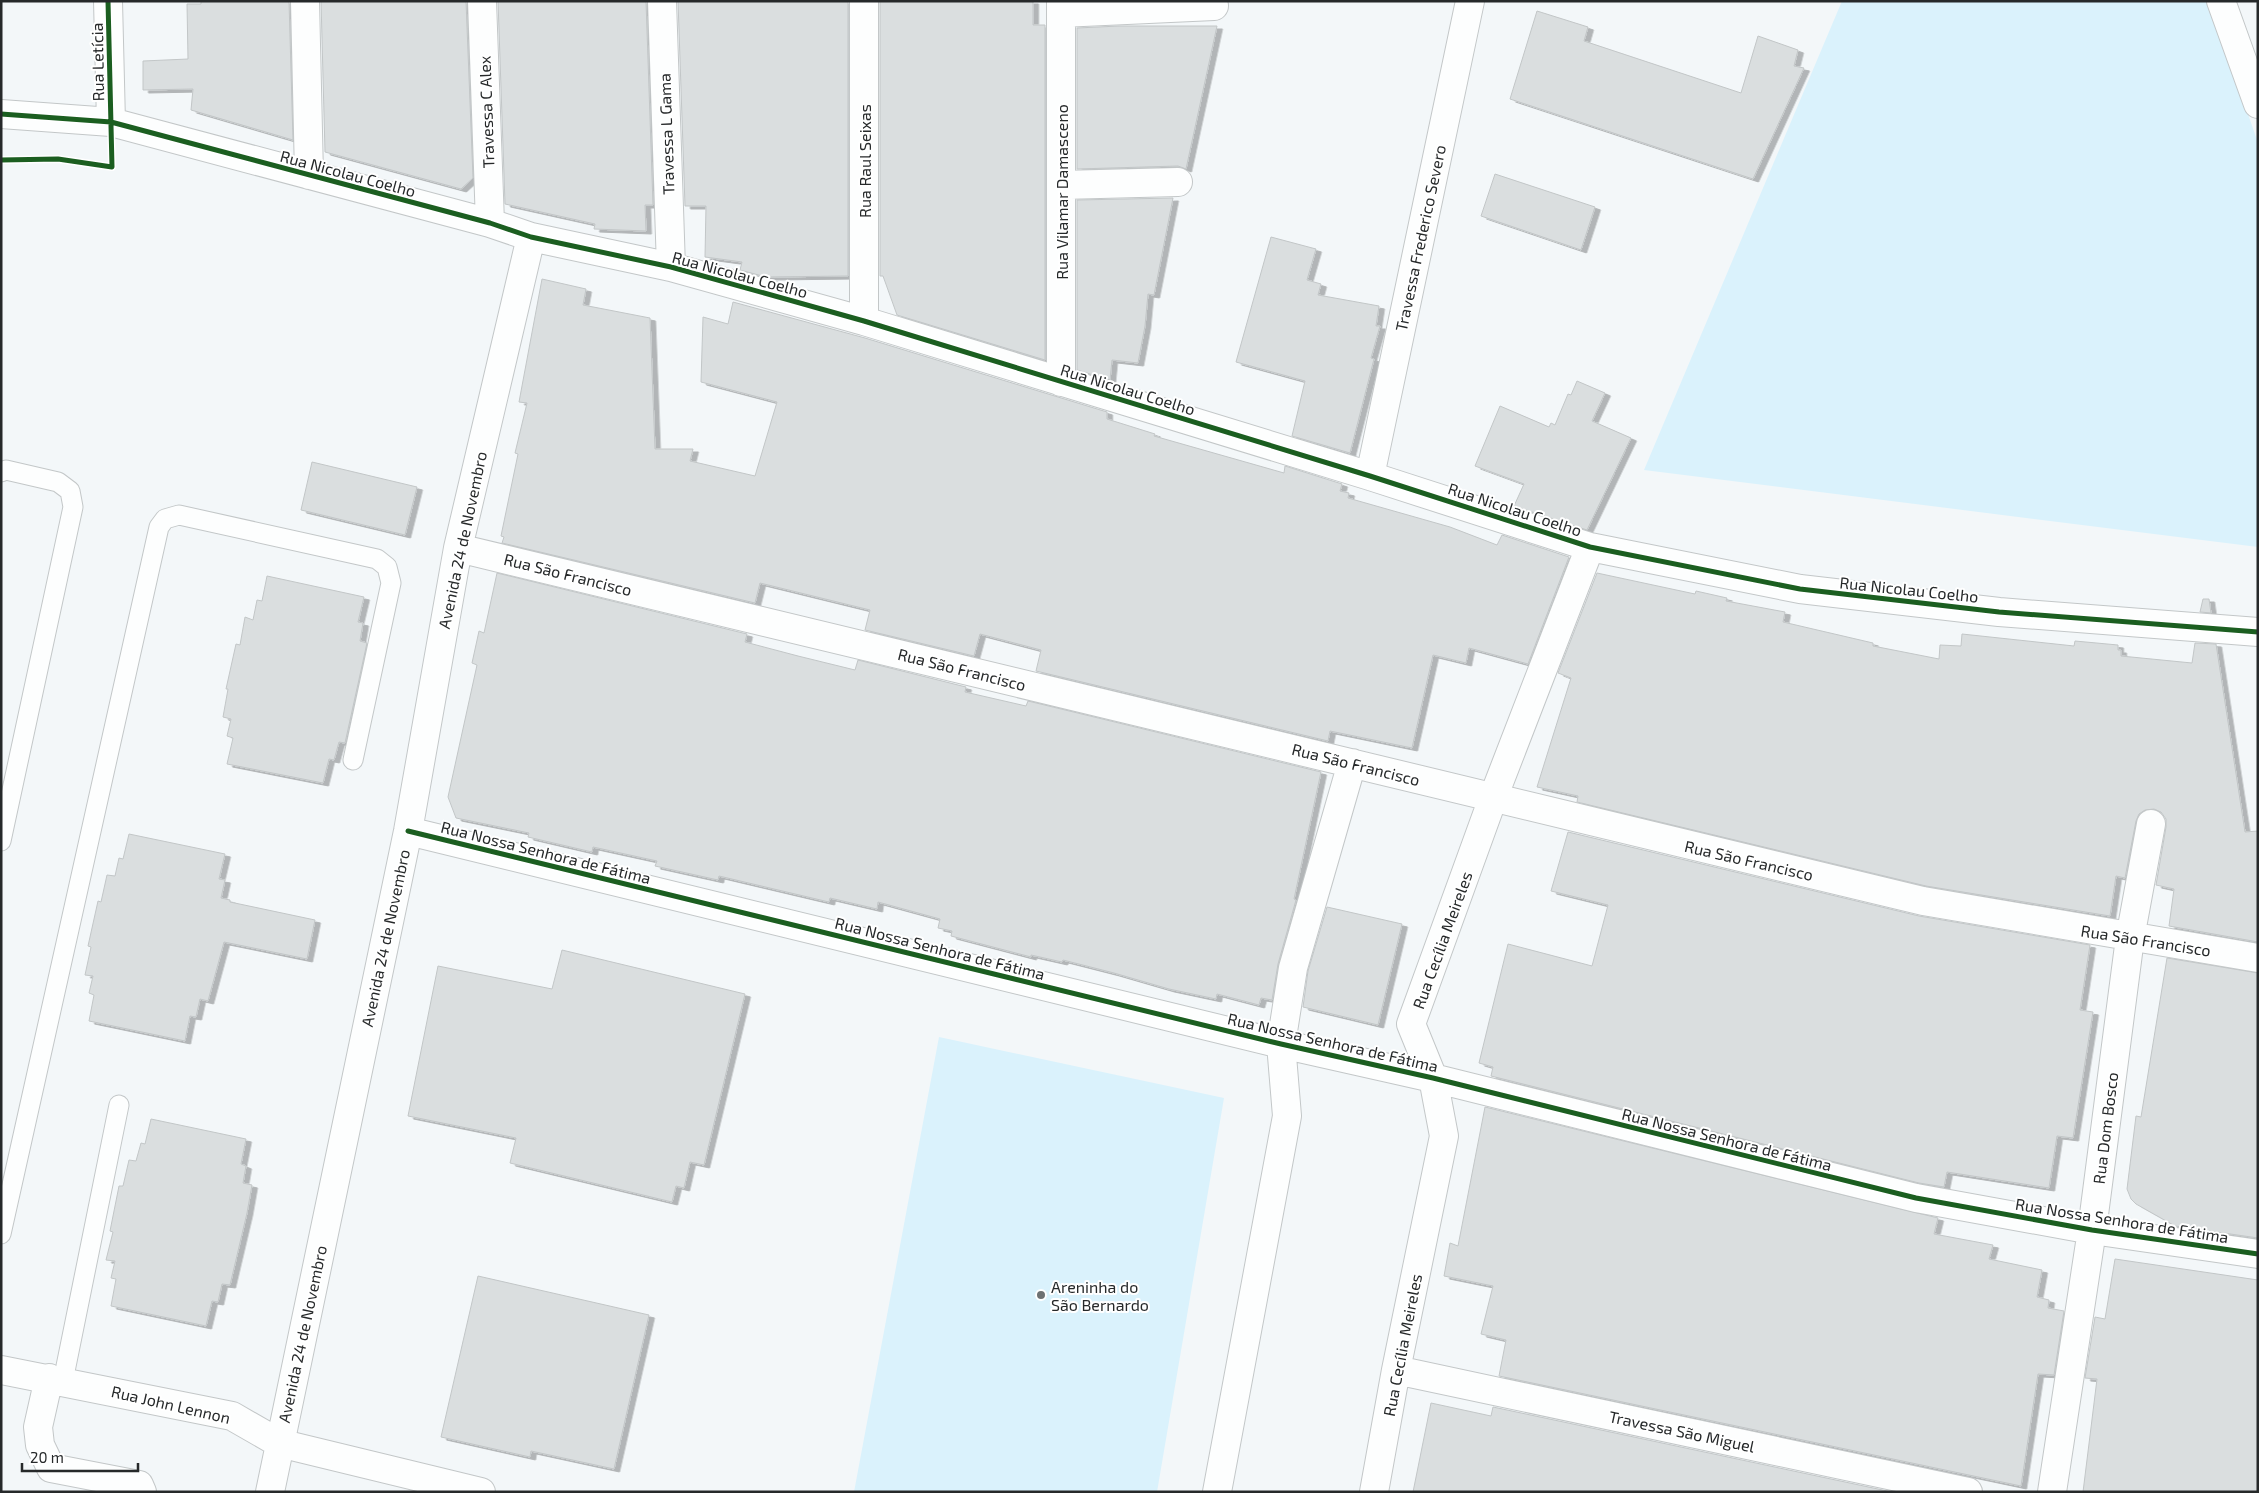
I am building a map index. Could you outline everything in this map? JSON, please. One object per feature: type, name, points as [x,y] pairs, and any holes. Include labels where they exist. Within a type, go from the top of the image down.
[{"type":"street","name":"Rua Letícia","points":[[108,1],[111,122]]},
{"type":"street","points":[[305,1],[309,176]]},
{"type":"street","name":"Travessa C Alex","points":[[482,1],[490,223]]},
{"type":"street","name":"Travessa L Gama","points":[[662,1],[671,267]]},
{"type":"street","name":"Rua Raul Seixas","points":[[864,1],[864,321]]},
{"type":"street","name":"Travessa Frederico Severo","points":[[1370,476],[1470,1]]},
{"type":"street","points":[[2222,1],[2258,104]]},
{"type":"street","points":[[1061,7],[1214,6]]},
{"type":"street","name":"Rua Vilamar Damasceno","points":[[1061,7],[1062,382]]},
{"type":"street","name":"Rua Nicolau Coelho","points":[[1,114],[111,122],[490,223],[531,237],[671,267],[864,321],[1370,476],[1590,547],[1800,589],[1999,612],[2258,632]]},
{"type":"street","points":[[1061,185],[1178,182]]},
{"type":"street","name":"Avenida 24 de Novembro","points":[[270,1492],[408,831],[458,548],[531,237]]},
{"type":"street","name":"Rua Cecília Meireles","points":[[1374,1492],[1396,1370],[1444,1136],[1433,1078],[1411,1024],[1493,798],[1590,547]]},
{"type":"street","name":"Rua São Francisco","points":[[458,548],[1924,901],[2130,938],[2258,958]]},
{"type":"street","points":[[1216,1492],[1286,1116],[1281,1044],[1293,968],[1352,763]]},
{"type":"street","name":"Rua Dom Bosco","points":[[2052,1492],[2092,1230],[2130,938],[2151,824]]},
{"type":"street","name":"Rua Nossa Senhora de Fátima","points":[[408,831],[1281,1044],[1433,1078],[1916,1198],[2092,1230],[2258,1254]]},
{"type":"street","name":"Rua John Lennon","points":[[1,1370],[232,1416],[279,1443],[481,1492]]},
{"type":"street","name":"Travessa São Miguel","points":[[1396,1370],[1968,1492]]},
{"type":"street","points":[[56,1380],[38,1427],[40,1445],[51,1468],[139,1485],[142,1492]]},
{"type":"lane","points":[[1,472],[6,470],[58,482],[70,491],[73,507],[1,841]]},
{"type":"lane","points":[[1,1234],[159,527],[165,519],[179,515],[189,517],[377,559],[387,567],[391,583],[353,760]]},
{"type":"lane","points":[[56,1380],[119,1105]]},
{"type":"shaded area","points":[[1842,1],[2209,1],[2258,143],[2258,547],[1644,470]]},
{"type":"shaded area","name":"Areninha do São Bernardo","points":[[939,1037],[1224,1098],[1157,1492],[854,1492]]},
{"type":"building","points":[[201,1],[289,1],[293,140],[191,110],[193,89],[143,90],[143,61],[188,59],[187,4],[201,4]]},
{"type":"building","points":[[321,1],[466,1],[473,178],[461,189],[325,152]]},
{"type":"building","points":[[498,1],[646,1],[653,205],[645,205],[646,231],[594,229],[595,224],[505,204]]},
{"type":"building","points":[[678,1],[848,1],[848,276],[766,277],[740,270],[742,262],[705,257],[706,206],[685,206]]},
{"type":"building","points":[[880,1],[1033,1],[1033,25],[1045,25],[1045,360],[897,315],[883,276],[880,276]]},
{"type":"building","points":[[1537,11],[1588,27],[1584,41],[1741,93],[1758,36],[1798,50],[1794,66],[1804,68],[1753,179],[1510,99]]},
{"type":"building","points":[[1217,26],[1186,169],[1178,166],[1077,169],[1077,28]]},
{"type":"building","points":[[1495,174],[1595,207],[1581,250],[1481,216]]},
{"type":"building","points":[[1173,198],[1154,295],[1148,294],[1145,326],[1138,363],[1112,360],[1110,380],[1077,370],[1077,200]]},
{"type":"building","points":[[1271,237],[1316,249],[1307,280],[1321,284],[1318,295],[1379,306],[1376,326],[1380,326],[1371,358],[1374,359],[1350,453],[1292,436],[1305,381],[1236,362]]},
{"type":"building","points":[[542,279],[586,289],[583,305],[650,318],[655,449],[693,449],[690,461],[755,476],[777,402],[701,382],[703,317],[728,324],[733,302],[865,338],[1107,412],[1107,419],[1155,434],[1154,436],[1284,473],[1285,466],[1342,484],[1340,491],[1349,493],[1348,498],[1450,527],[1497,545],[1502,535],[1569,557],[1528,664],[1469,648],[1466,663],[1433,655],[1412,748],[1330,731],[1328,741],[1036,671],[1041,650],[980,634],[974,656],[865,630],[870,610],[760,583],[755,603],[502,543],[504,537],[501,536],[518,454],[515,453],[527,403],[519,402]]},
{"type":"building","points":[[1577,381],[1605,393],[1592,421],[1631,438],[1587,530],[1514,506],[1524,484],[1475,466],[1500,406],[1549,427],[1551,423],[1555,425],[1568,394],[1571,395]]},
{"type":"building","points":[[312,462],[417,487],[405,535],[301,510]]},
{"type":"building","points":[[497,573],[747,634],[745,642],[855,670],[858,660],[966,687],[965,692],[1026,706],[1028,701],[1321,772],[1294,899],[1296,900],[1278,964],[1272,1000],[1261,998],[1259,1005],[1217,994],[1216,999],[1169,989],[1063,960],[1062,962],[1031,955],[1031,957],[951,936],[952,931],[938,928],[940,919],[878,902],[877,909],[830,898],[829,902],[719,876],[718,880],[655,866],[657,861],[593,847],[592,852],[528,837],[529,833],[456,818],[448,797],[477,665],[472,663],[479,631],[484,633]]},
{"type":"building","points":[[1597,573],[1695,594],[1696,591],[1727,598],[1726,601],[1785,612],[1783,622],[1873,643],[1873,646],[1939,659],[1940,645],[1961,646],[1962,634],[2074,646],[2075,641],[2118,645],[2118,650],[2121,650],[2121,656],[2192,663],[2195,643],[2216,644],[2245,832],[2258,831],[2258,942],[2169,926],[2174,889],[2156,885],[2166,819],[2161,812],[2154,809],[2145,810],[2139,814],[2136,821],[2125,878],[2116,876],[2110,916],[1926,886],[1577,802],[1578,796],[1537,787],[1571,678],[1558,673]]},
{"type":"building","points":[[267,576],[364,597],[358,622],[363,623],[360,641],[367,643],[345,743],[339,742],[334,760],[329,759],[323,783],[227,764],[233,738],[227,736],[231,719],[223,717],[228,689],[226,689],[236,644],[240,645],[245,617],[253,620],[257,600],[262,601]]},
{"type":"building","points":[[2203,599],[2209,599],[2211,613],[2200,612]]},
{"type":"building","points":[[1568,832],[1919,916],[2090,945],[2080,1010],[2093,1012],[2073,1138],[2057,1136],[2049,1188],[1947,1172],[1944,1187],[1919,1183],[1491,1076],[1493,1067],[1479,1063],[1508,944],[1592,966],[1608,905],[1551,891]]},
{"type":"building","points":[[129,834],[225,854],[219,879],[225,880],[221,898],[230,900],[230,902],[315,920],[307,959],[224,942],[208,1001],[200,999],[196,1017],[190,1016],[185,1041],[89,1021],[94,995],[89,993],[93,976],[85,975],[91,947],[88,946],[98,901],[101,902],[107,875],[115,876],[119,858],[123,859]]},
{"type":"building","points":[[1327,907],[1402,924],[1378,1025],[1303,1007],[1308,971]]},
{"type":"building","points":[[562,950],[745,994],[704,1165],[690,1162],[684,1188],[676,1186],[672,1202],[510,1163],[516,1138],[408,1116],[438,966],[552,989]]},
{"type":"building","points":[[2167,958],[2258,973],[2258,1238],[2175,1226],[2136,1204],[2131,1199],[2127,1189],[2136,1116],[2141,1117]]},
{"type":"building","points":[[1485,1107],[1938,1218],[1934,1234],[1993,1245],[1989,1259],[2042,1270],[2037,1297],[2049,1300],[2048,1308],[2064,1311],[2054,1375],[2038,1374],[2021,1486],[1499,1376],[1506,1340],[1481,1334],[1493,1286],[1444,1276],[1450,1243],[1458,1246]]},
{"type":"building","points":[[151,1119],[246,1139],[241,1164],[246,1166],[243,1183],[252,1185],[247,1213],[230,1285],[222,1284],[218,1302],[212,1301],[206,1326],[111,1306],[116,1279],[111,1278],[115,1261],[106,1260],[113,1232],[110,1231],[119,1186],[123,1186],[129,1160],[136,1161],[141,1143],[145,1144]]},
{"type":"building","points":[[2115,1259],[2258,1280],[2258,1492],[2083,1492],[2097,1379],[2085,1378],[2095,1317],[2105,1319]]},
{"type":"building","points":[[478,1276],[649,1315],[614,1469],[531,1451],[530,1457],[441,1437]]},
{"type":"building","points":[[1431,1403],[1491,1416],[1493,1407],[1892,1492],[1413,1492]]},
{"type":"cycle path","points":[[1,160],[58,159],[112,167],[108,1]]},
{"type":"cycle path","points":[[1,114],[111,122],[490,223],[531,237],[671,267],[864,321],[1370,476],[1590,547],[1800,589],[1999,612],[2258,632]]},
{"type":"cycle path","points":[[408,831],[1281,1044],[1433,1078],[1916,1198],[2092,1230],[2258,1254]]},
{"type":"place","name":"Areninha do São Bernardo","points":[[1041,1295]]}]
